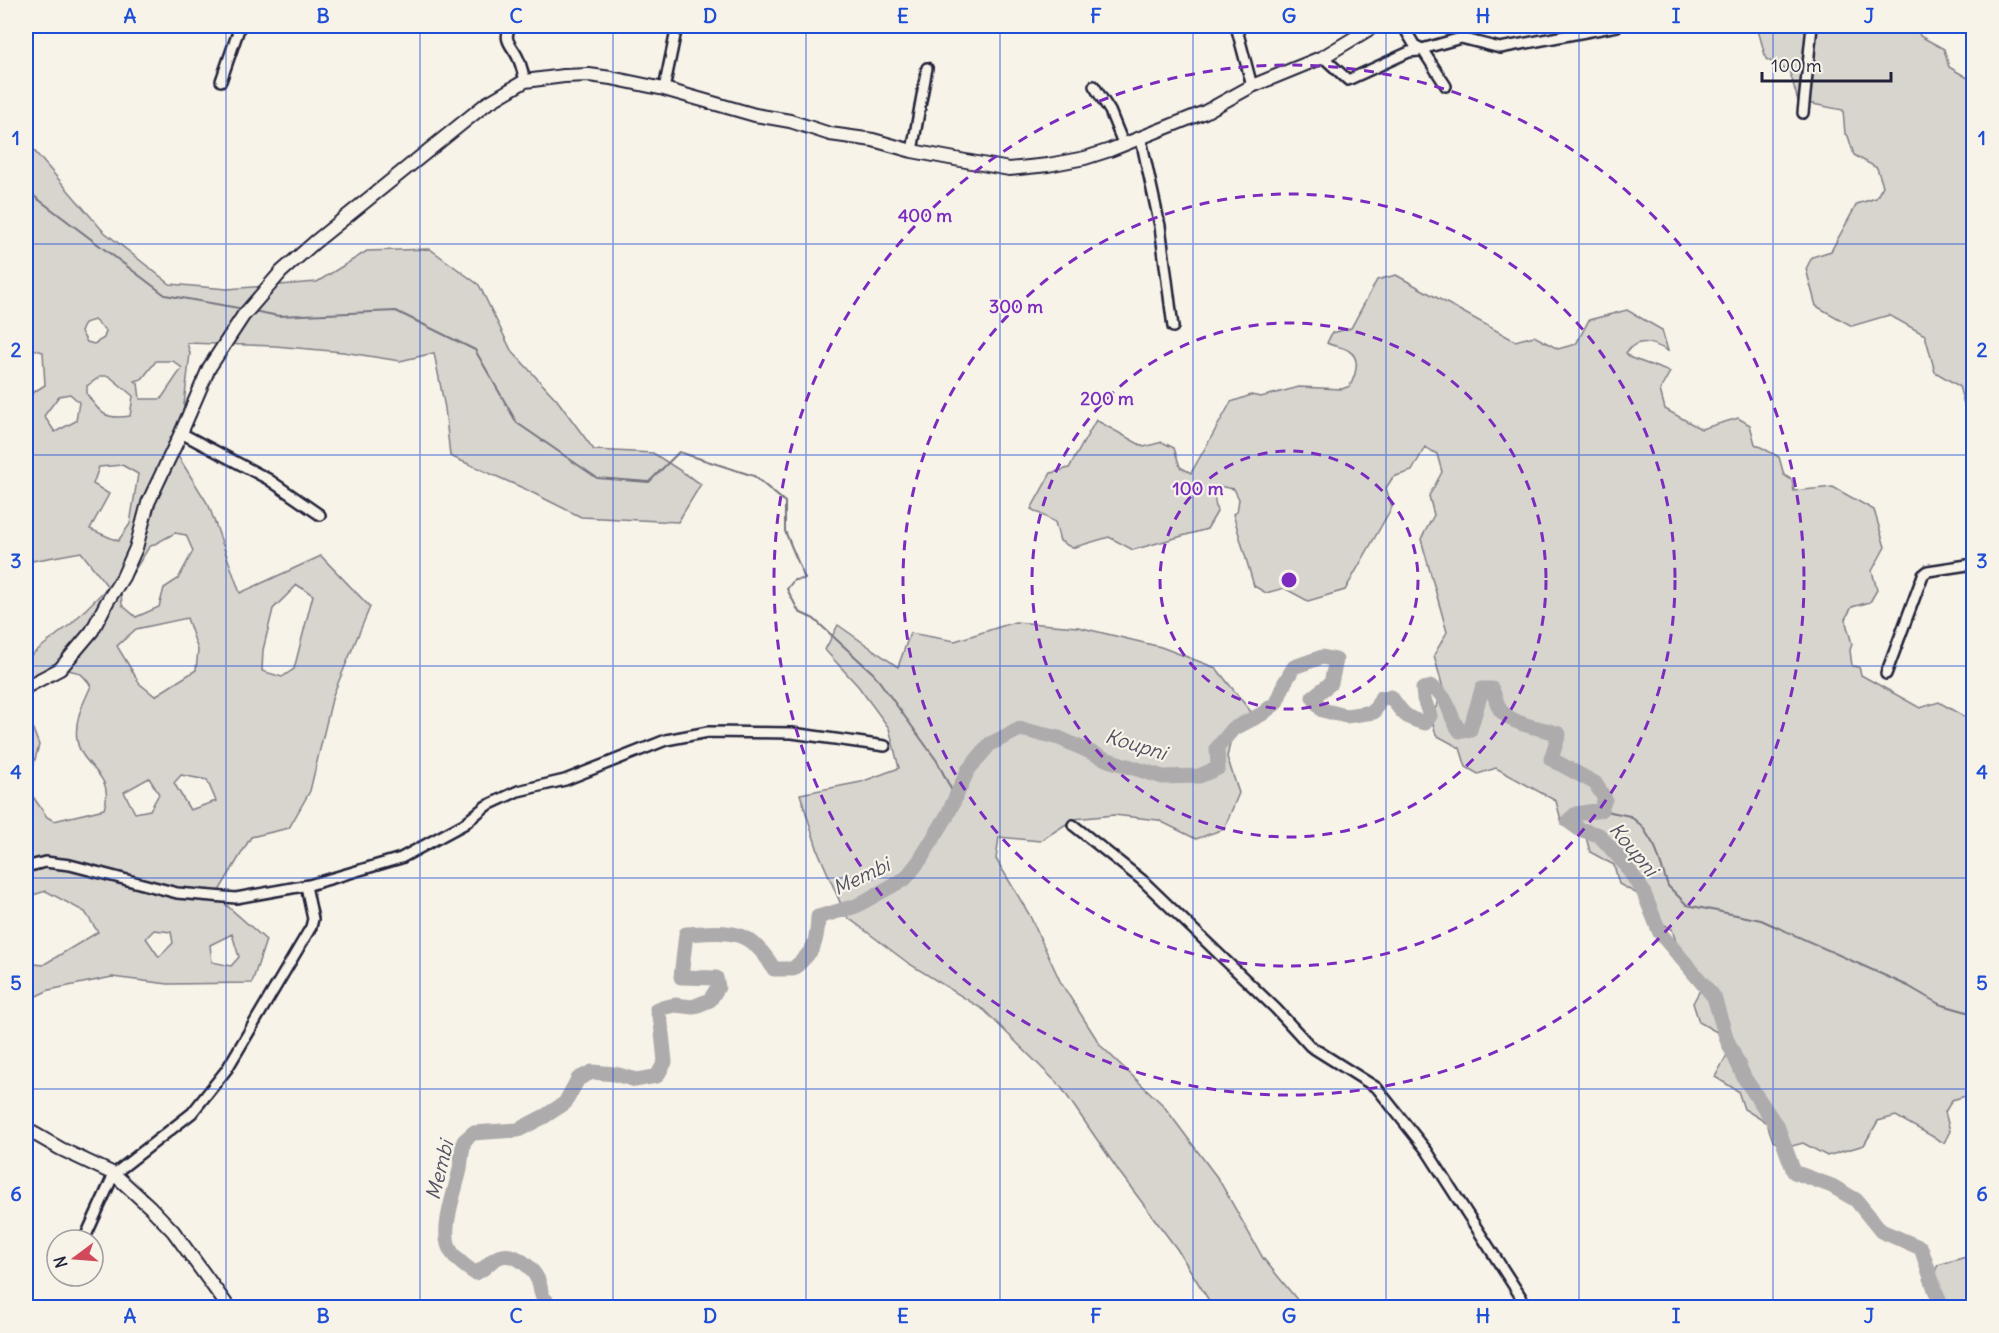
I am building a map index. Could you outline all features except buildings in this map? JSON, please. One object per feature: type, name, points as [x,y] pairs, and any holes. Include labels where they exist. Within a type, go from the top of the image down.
[{"type":"street","points":[[221,81],[240,26]]},
{"type":"street","points":[[512,26],[508,29],[508,44],[517,55],[525,81]]},
{"type":"street","points":[[664,89],[677,26]]},
{"type":"street","points":[[1236,26],[1252,86]]},
{"type":"street","points":[[26,687],[60,669],[92,631],[123,577],[136,548],[148,503],[208,368],[243,316],[280,272],[486,104],[525,81],[544,77],[589,75],[611,78],[664,89],[755,115],[790,121],[831,134],[873,140],[912,152],[1009,169],[1085,158],[1204,112],[1252,86],[1323,57],[1374,26]]},
{"type":"street","points":[[1403,26],[1446,86]]},
{"type":"street","points":[[1323,57],[1348,80],[1409,51],[1461,38],[1500,48],[1594,28],[1617,26]]},
{"type":"street","points":[[1803,113],[1812,26]]},
{"type":"street","points":[[912,152],[927,68]]},
{"type":"street","points":[[1095,86],[1110,111],[1123,143]]},
{"type":"street","points":[[1137,138],[1142,144],[1160,226],[1173,327]]},
{"type":"street","points":[[181,433],[268,479],[320,515]]},
{"type":"street","points":[[1886,674],[1923,575],[1928,571],[1974,564]]},
{"type":"street","points":[[26,867],[45,862],[70,865],[177,893],[236,898],[306,886],[401,858],[464,824],[486,806],[518,791],[565,780],[666,740],[708,732],[792,733],[885,746]]},
{"type":"street","points":[[1073,825],[1143,880],[1276,1009],[1310,1046],[1377,1088],[1427,1152],[1528,1308]]},
{"type":"street","points":[[89,1228],[114,1174],[192,1113],[227,1069],[311,927],[313,919],[306,886]]},
{"type":"street","points":[[26,1129],[61,1149],[114,1174],[173,1231],[229,1308]]},
{"type":"shaded area","points":[[1757,26],[1917,26],[1920,36],[1944,49],[1949,67],[1973,81],[1973,436],[1959,386],[1935,372],[1925,335],[1889,315],[1852,326],[1816,306],[1806,269],[1812,257],[1831,251],[1857,204],[1876,198],[1883,186],[1877,168],[1854,155],[1848,136],[1845,134],[1843,110],[1798,101],[1790,72],[1766,59]]},
{"type":"shaded area","points":[[26,146],[30,146],[103,231],[170,284],[227,289],[317,282],[367,251],[430,249],[479,285],[511,350],[557,400],[594,450],[653,453],[701,484],[678,522],[581,517],[523,488],[450,456],[445,408],[434,353],[400,361],[343,352],[275,346],[187,343],[190,353],[178,456],[209,506],[240,593],[321,556],[370,607],[333,695],[310,791],[289,828],[251,837],[216,896],[266,940],[252,983],[168,984],[112,977],[49,990],[26,1001],[26,963],[43,965],[98,932],[85,912],[46,891],[26,897],[26,659],[72,623],[108,587],[81,552],[26,562],[26,397],[45,385],[43,352],[26,347]],"holes":[[[94,320],[106,331],[104,338],[94,344],[87,342],[81,332],[85,323]],[[156,361],[173,361],[182,368],[161,399],[140,399],[138,383],[135,381],[142,379]],[[101,376],[109,376],[133,396],[130,416],[122,417],[104,414],[87,394],[87,386]],[[70,394],[79,402],[76,421],[55,432],[44,416],[59,396]],[[122,465],[138,474],[130,524],[118,541],[90,529],[109,494],[93,484],[99,467]],[[175,533],[186,535],[193,551],[178,579],[164,588],[159,607],[136,617],[122,605],[121,592],[149,547]],[[297,585],[313,595],[294,669],[282,677],[262,671],[263,650],[273,609]],[[187,618],[198,650],[196,670],[155,696],[140,684],[117,646],[136,629]],[[60,669],[71,670],[88,681],[91,686],[82,706],[76,733],[80,750],[102,779],[105,787],[104,809],[54,821],[47,817],[27,788],[39,745],[27,714],[28,697],[38,682]],[[181,775],[207,780],[216,801],[190,810],[174,783]],[[149,778],[159,794],[150,810],[135,813],[124,792]],[[154,930],[171,932],[173,943],[159,957],[146,938]],[[232,934],[239,957],[231,966],[212,962],[210,945]]]},
{"type":"shaded area","points":[[1396,275],[1515,341],[1534,336],[1558,349],[1576,344],[1589,320],[1627,310],[1662,330],[1668,351],[1651,344],[1640,343],[1635,344],[1626,353],[1631,358],[1670,372],[1660,390],[1665,409],[1701,429],[1738,418],[1750,425],[1755,444],[1779,457],[1784,475],[1792,480],[1794,491],[1833,487],[1874,510],[1885,547],[1872,571],[1877,590],[1870,602],[1852,607],[1845,619],[1852,644],[1850,650],[1852,666],[1859,667],[1861,675],[1920,708],[1939,702],[1973,722],[1973,1094],[1952,1100],[1945,1112],[1950,1131],[1944,1143],[1896,1116],[1878,1121],[1864,1145],[1827,1156],[1803,1143],[1785,1148],[1773,1141],[1767,1123],[1744,1109],[1738,1091],[1715,1077],[1728,1053],[1722,1035],[1699,1022],[1693,1003],[1706,979],[1683,966],[1672,929],[1648,916],[1643,897],[1619,884],[1614,865],[1590,852],[1585,833],[1561,820],[1556,801],[1496,768],[1478,774],[1466,767],[1460,748],[1436,735],[1431,716],[1444,692],[1434,655],[1447,632],[1421,539],[1434,515],[1429,496],[1442,472],[1437,454],[1425,447],[1412,471],[1393,477],[1386,488],[1392,507],[1345,590],[1308,601],[1284,588],[1266,593],[1254,586],[1233,514],[1237,512],[1239,499],[1234,489],[1218,486],[1214,496],[1217,512],[1207,529],[1133,550],[1109,537],[1072,548],[1060,541],[1055,522],[1031,509],[1051,473],[1069,468],[1096,420],[1144,447],[1162,442],[1174,448],[1180,467],[1191,473],[1231,402],[1251,395],[1261,397],[1299,387],[1342,389],[1350,386],[1356,363],[1353,354],[1347,349],[1327,343],[1332,333],[1351,328],[1377,280]]},
{"type":"shaded area","points":[[1015,622],[1078,627],[1161,647],[1216,668],[1255,717],[1234,725],[1227,757],[1239,793],[1224,829],[1196,839],[1158,820],[1114,815],[1074,819],[1040,841],[999,837],[996,859],[1029,914],[1061,983],[1101,1046],[1163,1105],[1219,1180],[1263,1258],[1303,1307],[1213,1307],[1177,1249],[1120,1173],[1061,1087],[984,1010],[908,963],[846,916],[818,851],[800,794],[861,782],[899,768],[889,728],[858,686],[825,650],[838,625],[898,667],[910,633],[955,641]]},
{"type":"shaded area","points":[[1973,1255],[1973,1307],[1940,1307],[1932,1277],[1938,1265]]},
{"type":"waterway","points":[[26,190],[165,295],[244,309]]},
{"type":"waterway","points":[[253,311],[279,316],[396,311],[475,350],[517,423],[597,478],[649,482],[679,452],[754,476],[785,502],[785,531],[805,579],[794,580],[787,589],[799,612],[814,619],[874,674],[937,761],[955,797]]},
{"type":"waterway","name":"Koupni","points":[[553,1308],[542,1295],[535,1275],[518,1259],[507,1256],[498,1257],[475,1273],[453,1255],[447,1239],[447,1229],[464,1141],[473,1133],[518,1130],[545,1116],[565,1103],[578,1079],[592,1072],[615,1074],[636,1080],[657,1076],[665,1062],[661,1023],[657,1009],[675,1005],[693,1007],[710,1000],[718,987],[716,978],[681,977],[686,934],[715,932],[738,935],[756,946],[774,969],[793,969],[813,947],[817,934],[818,917],[856,906],[906,878],[947,816],[968,770],[990,744],[1020,729],[1059,738],[1108,760],[1163,777],[1199,776],[1218,768],[1217,748],[1233,729],[1262,714],[1276,703],[1294,667],[1322,657],[1336,660],[1331,683],[1313,697],[1322,710],[1346,716],[1374,712],[1381,698],[1391,697],[1405,714],[1413,720],[1425,723],[1430,716],[1423,689],[1432,687],[1443,697],[1460,731],[1470,730],[1482,689],[1492,689],[1501,711],[1507,716],[1521,723],[1559,734],[1551,759],[1595,783],[1605,799],[1601,810],[1576,814],[1568,821],[1579,829],[1599,835],[1624,863],[1643,891],[1660,933],[1714,997],[1727,1040],[1745,1079],[1778,1128],[1794,1172],[1832,1186],[1856,1200],[1881,1231],[1921,1248],[1943,1308]]},
{"type":"waterway","points":[[1601,810],[1630,816],[1642,826],[1655,847],[1668,886],[1687,905],[1761,920],[1908,986],[1939,1004],[1974,1014]]},
{"type":"water label","name":"Membi","points":[[861,876]]},
{"type":"water label","name":"Membi","points":[[439,1170]]}]
